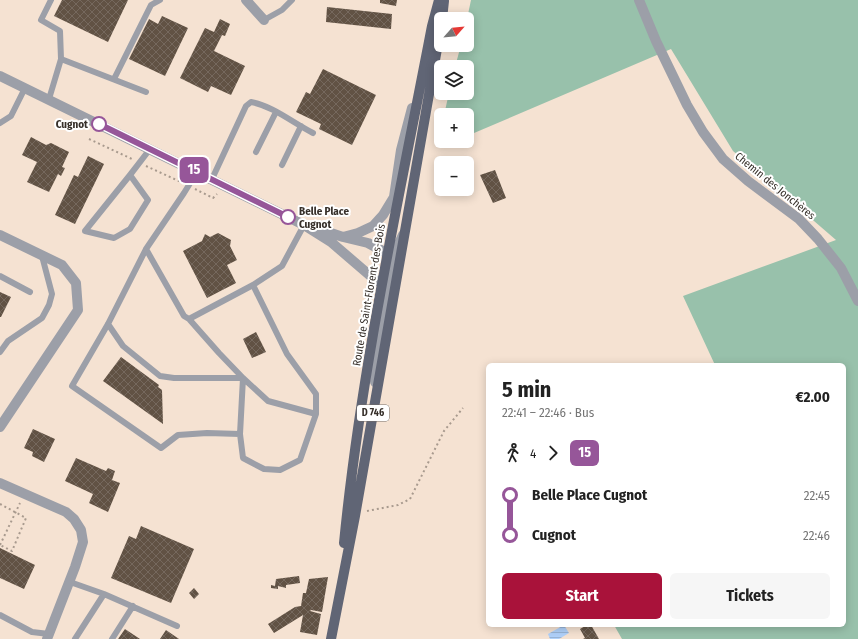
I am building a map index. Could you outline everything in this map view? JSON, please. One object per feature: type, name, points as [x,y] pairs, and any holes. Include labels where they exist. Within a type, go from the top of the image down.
[{"type":"main road","name":"Route de Saint-Florent-des-Bois","points":[[438,12],[439,0]]},
{"type":"main road","points":[[443,12],[444,0]]},
{"type":"main road","name":"Route de Saint-Florent-des-Bois","points":[[338,597],[348,502],[382,283],[434,36]]},
{"type":"main road","name":"Route de Saint-Florent-des-Bois","points":[[331,639],[355,516],[406,229],[434,40]]},
{"type":"street","points":[[246,0],[264,20]]},
{"type":"street","name":"Chemin des Jonchères","points":[[639,0],[666,62],[687,105],[703,132],[723,159],[748,181],[799,219],[818,239],[841,268],[858,301]]},
{"type":"street","points":[[344,237],[358,233],[373,226],[383,216],[394,197],[401,150],[434,33]]},
{"type":"street","points":[[0,76],[304,225],[331,242],[374,279],[382,283],[392,272]]},
{"type":"street","points":[[304,225],[368,243],[388,254],[392,272]]},
{"type":"street","points":[[375,402],[376,357],[395,252],[406,229]]},
{"type":"street","points":[[0,235],[62,265],[76,283],[78,310],[0,427]]},
{"type":"street","points":[[0,483],[66,512],[74,519],[81,530],[83,542],[70,582],[48,637]]},
{"type":"lane","points":[[114,79],[151,5],[160,0]]},
{"type":"lane","points":[[264,20],[282,10],[292,0]]},
{"type":"lane","points":[[48,1],[41,20],[60,30],[61,59],[48,99]]},
{"type":"lane","points":[[61,59],[146,92]]},
{"type":"lane","points":[[0,123],[11,116],[25,88]]},
{"type":"lane","points":[[212,179],[246,106],[251,102],[276,112],[313,132]]},
{"type":"lane","points":[[256,152],[276,112]]},
{"type":"lane","points":[[282,165],[301,126]]},
{"type":"lane","points":[[130,175],[148,200],[130,229],[114,238],[85,231],[150,149]]},
{"type":"lane","points":[[197,172],[146,249],[108,324],[72,386],[160,448],[178,435],[207,432],[240,434]]},
{"type":"lane","points":[[190,319],[253,285],[282,266],[304,225]]},
{"type":"lane","points":[[146,249],[184,316],[190,319],[243,378],[268,401],[316,414]]},
{"type":"lane","points":[[0,352],[8,342],[42,318],[49,305],[52,294],[42,256]]},
{"type":"lane","points":[[0,276],[30,292]]},
{"type":"lane","points":[[243,378],[240,434],[243,458],[264,469],[280,470],[300,460],[316,414],[316,394],[287,354],[253,285]]},
{"type":"lane","points":[[108,324],[123,346],[160,376],[174,378],[243,378]]},
{"type":"lane","points":[[70,582],[104,594],[177,626]]},
{"type":"lane","points":[[76,639],[104,594]]},
{"type":"lane","points":[[112,639],[133,606]]},
{"type":"lane","points":[[0,615],[32,632],[48,637]]},
{"type":"path","points":[[89,139],[213,198],[217,194]]},
{"type":"path","points":[[355,516],[370,510],[398,505],[410,499],[444,431],[463,408]]},
{"type":"path","points":[[0,504],[16,512],[26,518],[12,551],[0,545],[16,512],[21,502]]},
{"type":"green space","points":[[471,0],[858,0],[858,639],[622,639],[615,627],[846,627],[846,363],[714,363],[683,296],[836,240],[733,151],[671,49],[474,133],[474,108],[446,108],[447,100],[474,100],[474,60],[457,60],[459,52],[474,52],[474,12],[468,12]]},
{"type":"water","points":[[560,627],[565,627],[569,633],[559,639],[550,639],[548,634]]},
{"type":"building","points":[[62,0],[128,0],[108,42],[54,16]]},
{"type":"building","points":[[380,0],[397,0],[396,6],[380,3]]},
{"type":"building","points":[[327,7],[392,14],[391,29],[326,22]]},
{"type":"building","points":[[162,16],[188,28],[165,76],[129,59],[149,19],[158,24]]},
{"type":"building","points":[[220,19],[230,24],[225,36],[222,35],[214,51],[245,66],[231,95],[211,86],[208,92],[180,78],[205,28],[214,32]]},
{"type":"building","points":[[323,69],[376,95],[352,145],[319,129],[321,124],[296,112],[306,92],[310,94]]},
{"type":"building","points":[[31,137],[46,145],[51,143],[69,152],[62,167],[65,168],[61,176],[58,174],[49,192],[27,182],[37,162],[22,155]]},
{"type":"building","points":[[88,156],[104,164],[75,224],[55,215],[74,175],[78,177]]},
{"type":"building","points":[[495,170],[506,198],[493,203],[480,175]]},
{"type":"building","points":[[218,233],[231,240],[230,246],[237,260],[227,265],[236,283],[207,298],[183,251],[202,241],[205,234],[210,237]]},
{"type":"building","points":[[0,292],[11,297],[1,317],[0,317]]},
{"type":"building","points":[[256,332],[266,352],[252,358],[243,339]]},
{"type":"building","points":[[121,357],[159,385],[158,387],[162,390],[163,424],[103,381]]},
{"type":"building","points":[[33,429],[55,439],[44,462],[32,456],[33,452],[24,448]]},
{"type":"building","points":[[76,458],[106,471],[108,468],[115,471],[112,480],[120,483],[108,512],[89,503],[93,494],[65,481]]},
{"type":"building","points":[[141,526],[194,549],[171,603],[111,578],[129,536],[136,539]]},
{"type":"building","points":[[0,548],[35,565],[24,589],[0,578]]},
{"type":"building","points":[[299,576],[300,583],[286,585],[286,588],[278,586],[278,589],[271,588],[271,585],[275,586],[276,579]]},
{"type":"building","points":[[328,577],[322,612],[310,611],[321,614],[317,635],[300,632],[303,615],[274,633],[268,624],[295,607],[301,606],[303,593],[306,593],[309,579]]},
{"type":"building","points":[[194,588],[199,594],[194,599],[189,593]]},
{"type":"building","points":[[584,627],[592,627],[599,639],[583,639],[585,638],[580,629]]},
{"type":"building","points":[[125,629],[140,639],[118,639]]},
{"type":"building","points":[[166,630],[179,639],[160,639]]},
{"type":"bus line","name":"15","points":[[99,124],[288,217]]},
{"type":"place","name":"Cugnot","points":[[99,124]]},
{"type":"place","name":"Belle Place Cugnot","points":[[288,217]]}]
